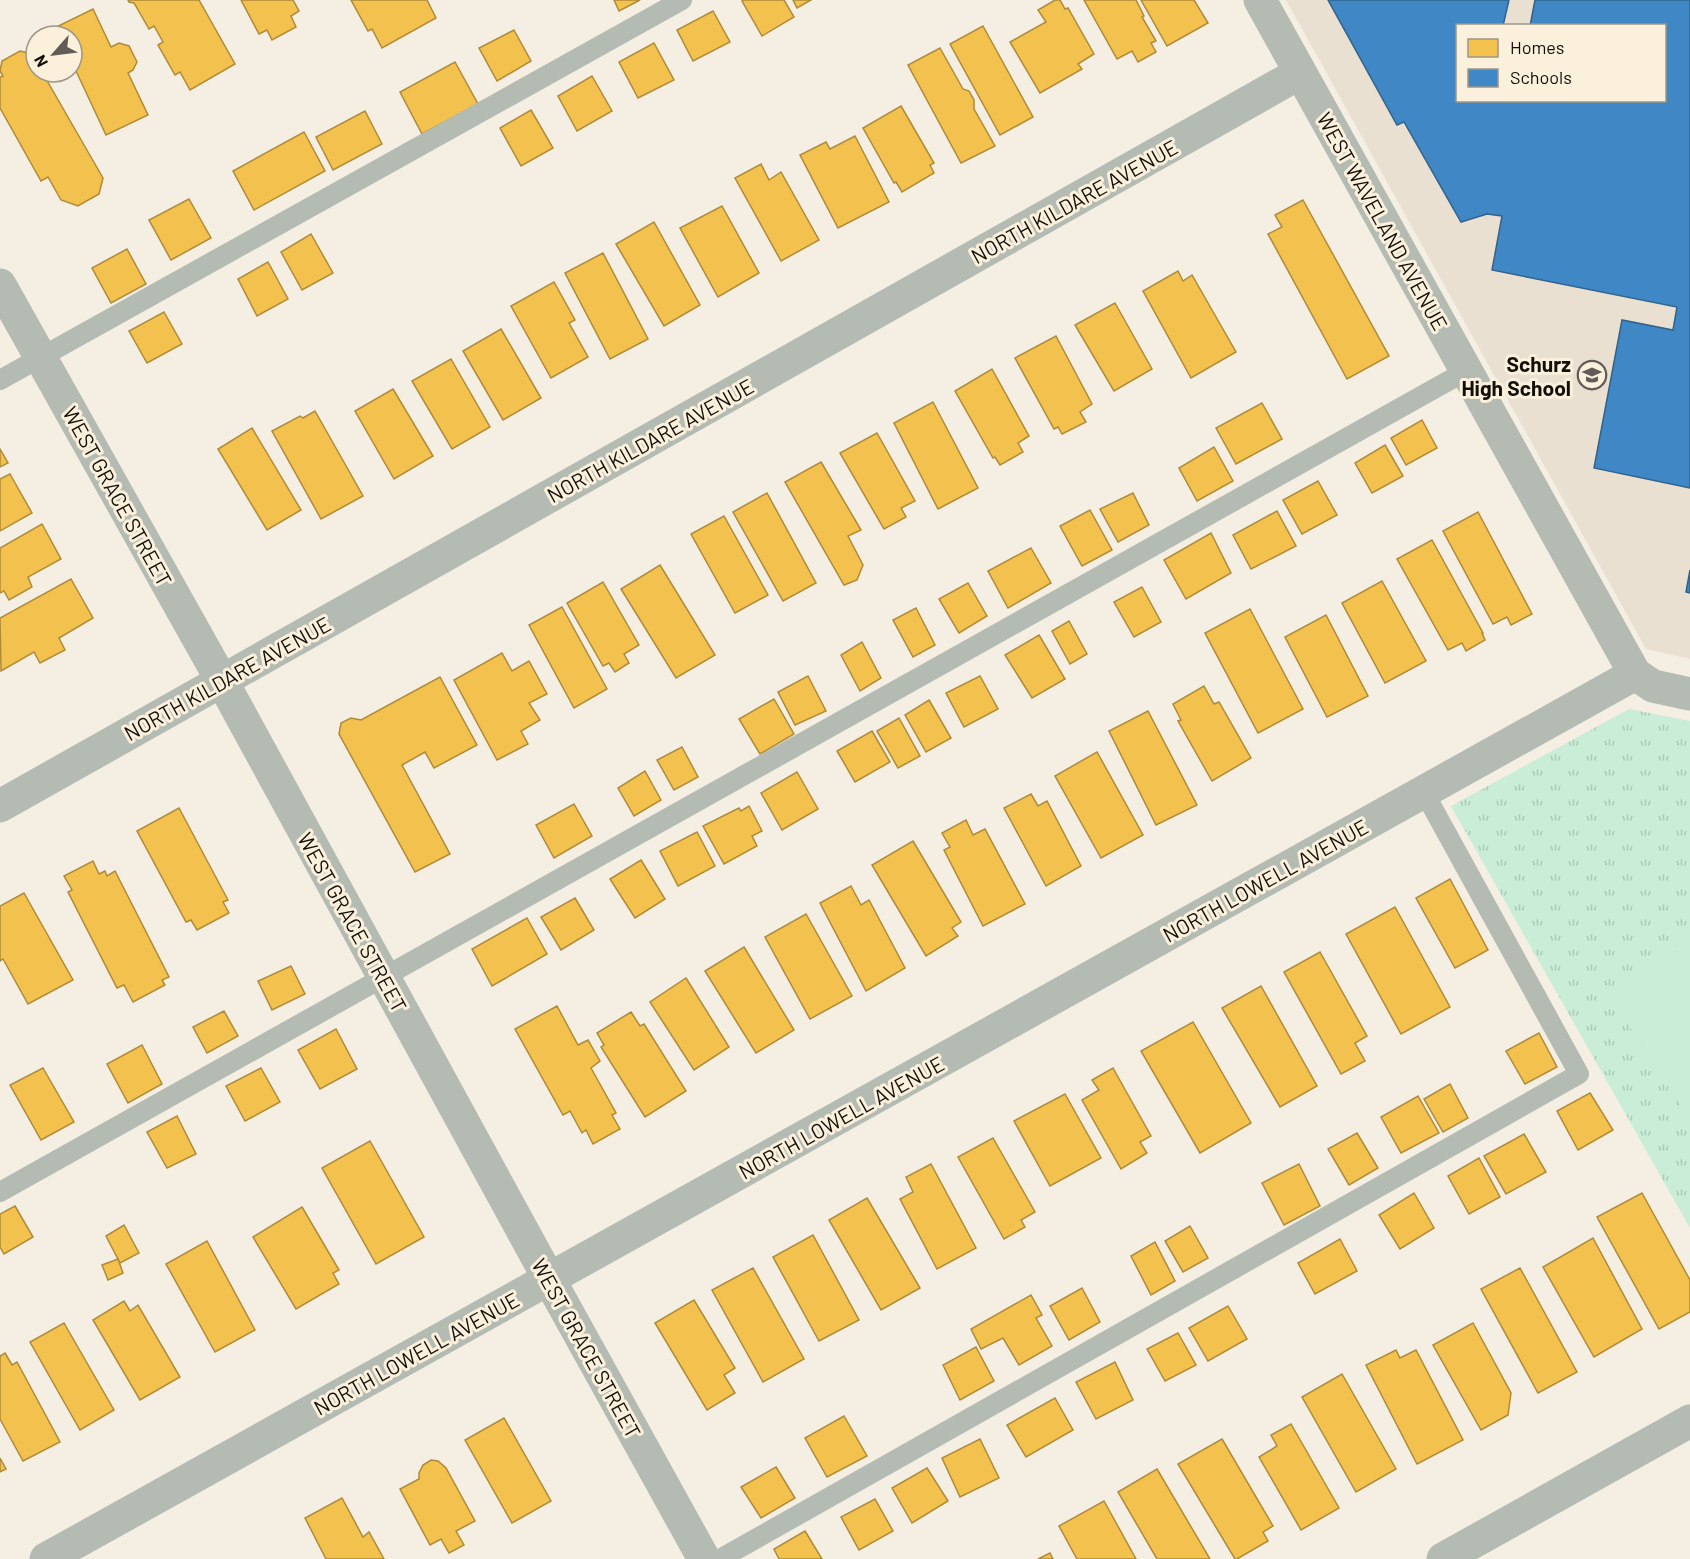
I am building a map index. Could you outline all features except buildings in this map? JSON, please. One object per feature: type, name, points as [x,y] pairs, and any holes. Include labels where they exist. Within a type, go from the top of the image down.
[{"type":"street","name":"WEST WAVELAND AVENUE","points":[[1260,0],[1635,674]]},
{"type":"street","name":"NORTH KILDARE AVENUE","points":[[0,806],[1300,73]]},
{"type":"street","name":"WEST GRACE STREET","points":[[0,285],[222,681],[704,1559]]},
{"type":"street","points":[[1635,674],[1653,686],[1690,694]]},
{"type":"street","name":"NORTH LOWELL AVENUE","points":[[46,1559],[1635,674]]},
{"type":"street","points":[[1443,1559],[1690,1421]]},
{"type":"lane","points":[[0,380],[682,0]]},
{"type":"lane","points":[[0,1192],[1466,371]]},
{"type":"lane","points":[[720,1559],[1580,1074],[1424,792]]},
{"type":"shaded area","name":"Schurz High School","points":[[1286,0],[1690,0],[1690,659],[1646,649]]},
{"type":"green space","points":[[1629,709],[1690,721],[1690,1228],[1451,806]]},
{"type":"green space","points":[[1690,943],[1690,1120],[1609,995]]},
{"type":"place","name":"Schurz High School","points":[[1592,375]]}]
